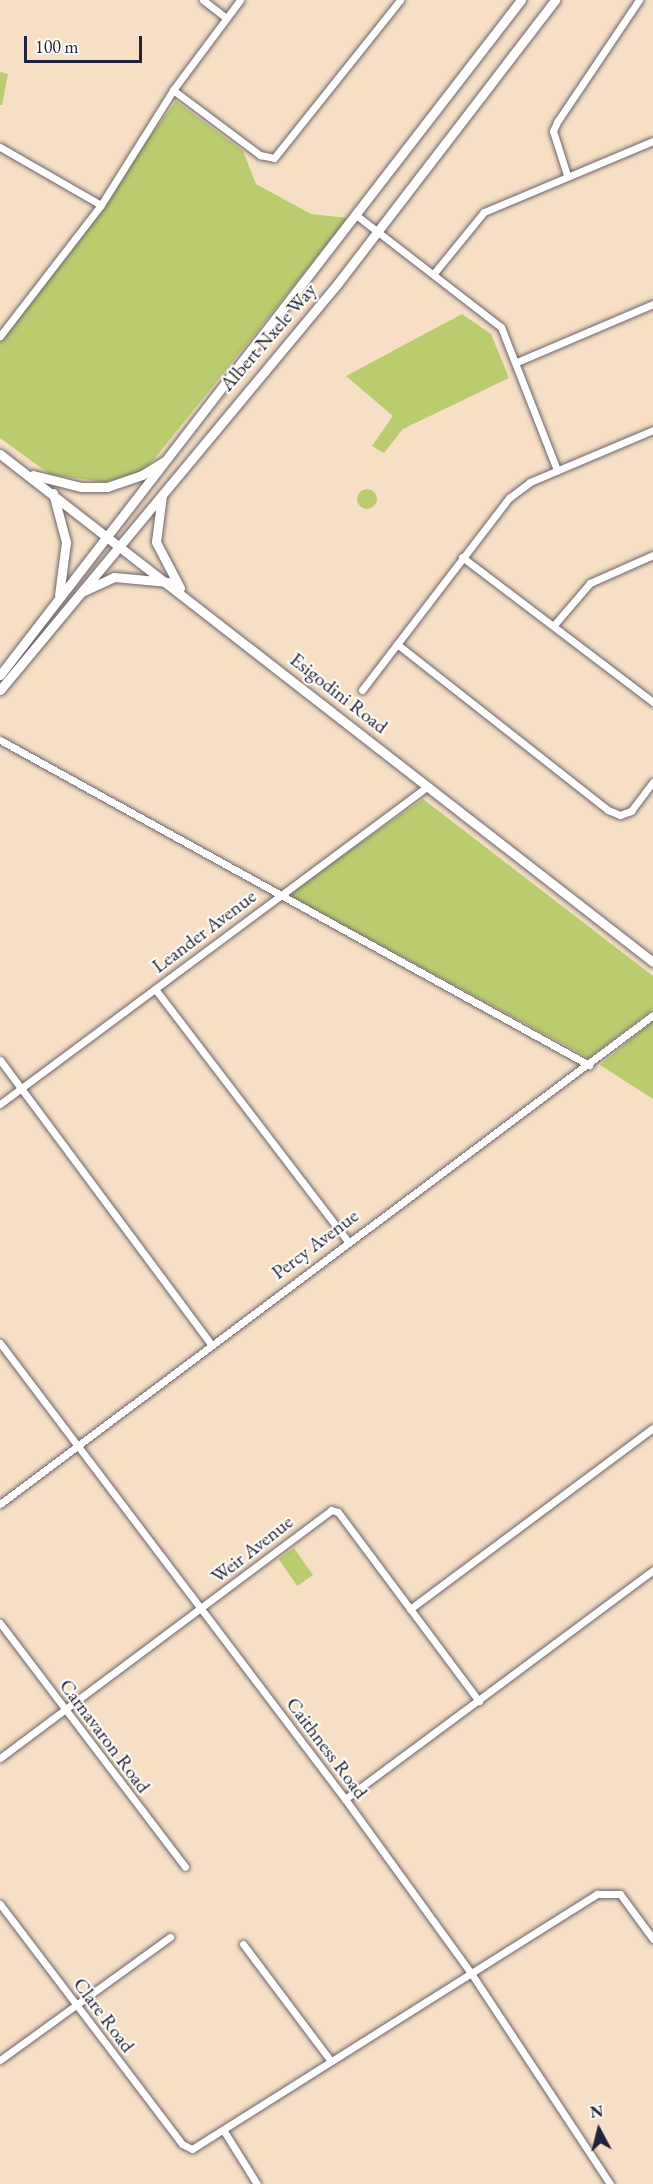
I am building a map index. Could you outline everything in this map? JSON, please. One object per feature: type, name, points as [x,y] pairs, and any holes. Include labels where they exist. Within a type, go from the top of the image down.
[{"type":"main road","name":"Albert Nxele Way","points":[[0,675],[173,455],[520,0]]},
{"type":"main road","name":"Albert Nxele Way","points":[[0,690],[378,232],[555,0]]},
{"type":"main road","name":"Esigodini Road","points":[[0,454],[182,592],[653,962]]},
{"type":"main road","points":[[27,474],[81,487],[107,487],[142,476],[173,455]]},
{"type":"main road","points":[[164,490],[156,542],[182,592]]},
{"type":"main road","points":[[52,493],[66,542],[57,600]]},
{"type":"main road","points":[[78,594],[114,577],[168,582]]},
{"type":"street","points":[[202,0],[226,18]]},
{"type":"street","points":[[0,336],[101,205],[173,90],[240,0]]},
{"type":"street","points":[[173,90],[260,155],[274,158],[400,0]]},
{"type":"street","points":[[567,174],[553,131],[556,122],[639,0]]},
{"type":"street","points":[[435,272],[484,212],[567,174],[653,141]]},
{"type":"street","points":[[0,147],[101,205]]},
{"type":"street","points":[[356,215],[435,272],[501,327],[517,362],[557,470]]},
{"type":"street","points":[[517,362],[653,304]]},
{"type":"street","points":[[362,690],[462,556],[509,498],[557,470],[653,430]]},
{"type":"street","points":[[554,625],[590,583],[653,555]]},
{"type":"street","points":[[462,556],[653,702]]},
{"type":"street","points":[[397,644],[608,810],[628,813],[653,782]]},
{"type":"street","points":[[0,740],[589,1065]]},
{"type":"street","name":"Leander Avenue","points":[[0,1104],[279,894],[428,786]]},
{"type":"street","points":[[155,989],[348,1241]]},
{"type":"street","name":"Percy Avenue","points":[[0,1504],[210,1343],[589,1065],[653,1015]]},
{"type":"street","points":[[0,1060],[210,1343]]},
{"type":"street","name":"Caithness Road","points":[[0,1343],[345,1799],[471,1973],[610,2184]]},
{"type":"street","points":[[410,1609],[653,1428]]},
{"type":"street","name":"Weir Avenue","points":[[0,1758],[202,1609],[331,1510],[338,1512],[479,1701]]},
{"type":"street","points":[[345,1799],[653,1570]]},
{"type":"street","name":"Carnavaron Road","points":[[0,1623],[185,1867]]},
{"type":"street","points":[[257,2184],[224,2131],[331,2061],[603,1891],[620,1894],[653,1939]]},
{"type":"street","name":"Clare Road","points":[[0,1904],[182,2144],[198,2147],[224,2131]]},
{"type":"street","points":[[0,2060],[74,2003],[170,1937]]},
{"type":"street","points":[[243,1944],[331,2061]]},
{"type":"green space","points":[[0,72],[8,74],[2,105],[0,105]]},
{"type":"green space","points":[[176,101],[243,151],[256,184],[311,214],[348,218],[151,463],[130,477],[104,482],[51,475],[0,438],[0,342]]},
{"type":"green space","points":[[462,314],[491,334],[509,378],[403,429],[384,453],[372,446],[393,416],[346,376]]},
{"type":"green space","points":[[367,489],[374,492],[377,499],[374,506],[367,509],[360,506],[357,499],[360,492]]},
{"type":"green space","points":[[423,799],[653,976],[653,1009],[589,1058],[292,897],[292,891]]},
{"type":"green space","points":[[653,1021],[653,1099],[600,1065]]},
{"type":"green space","points":[[294,1548],[313,1575],[297,1586],[278,1559]]}]
